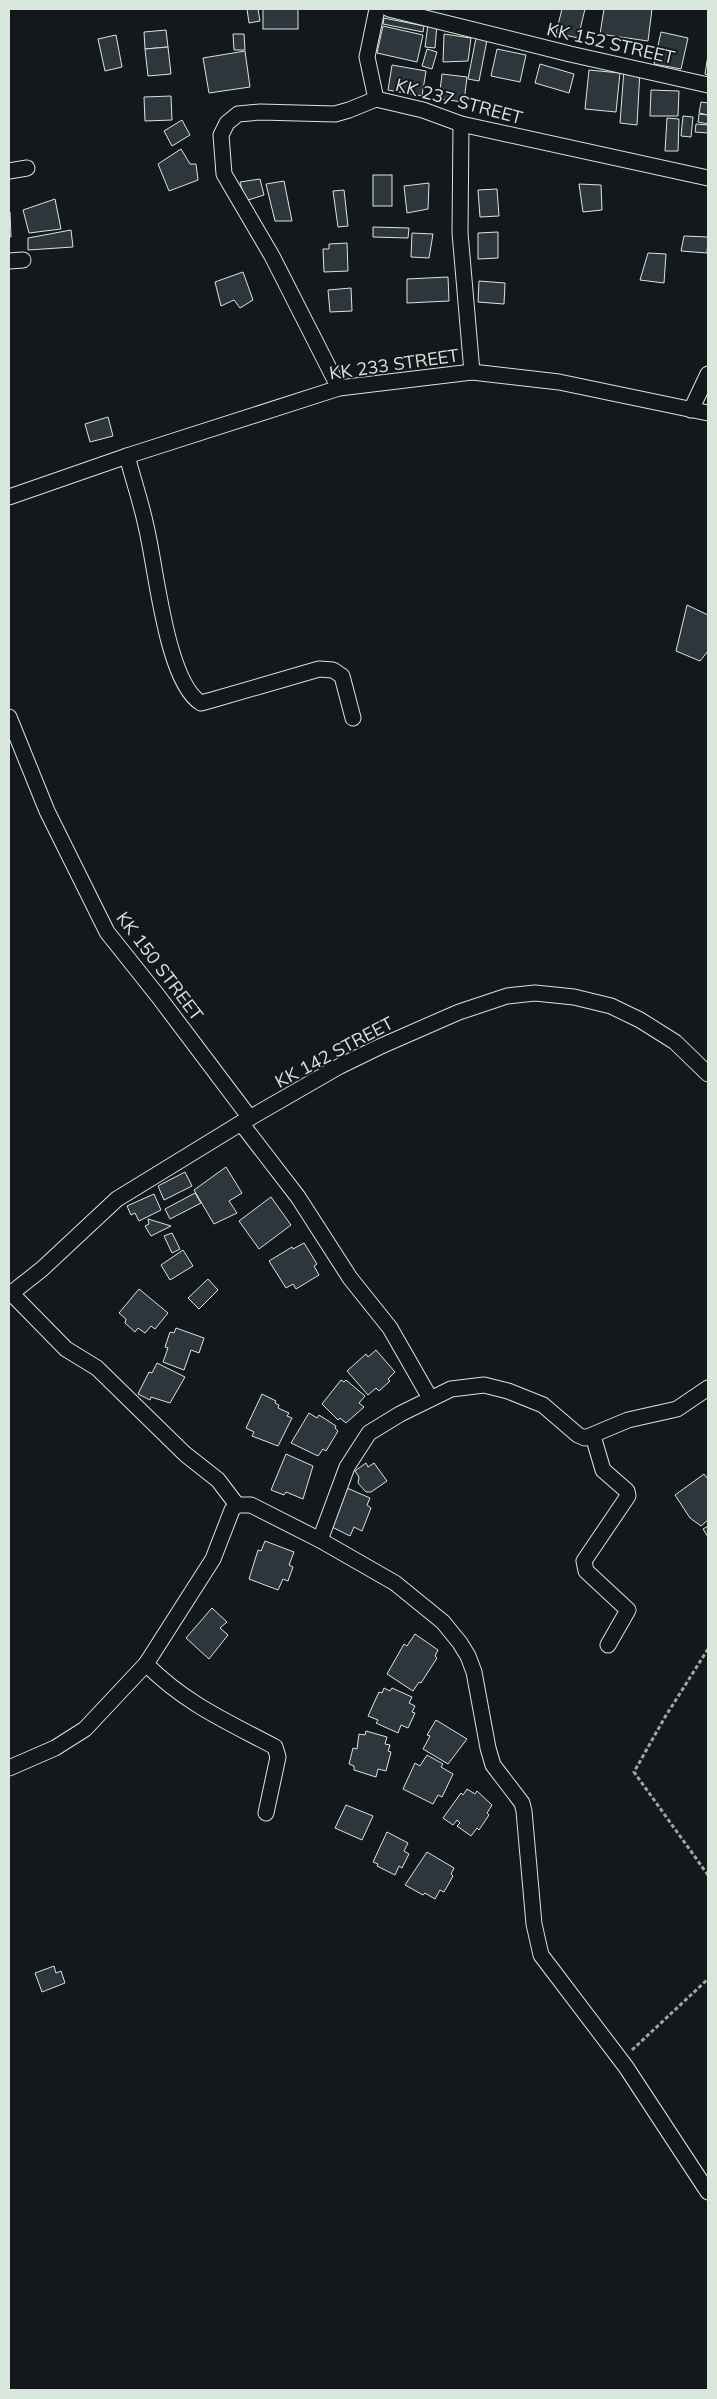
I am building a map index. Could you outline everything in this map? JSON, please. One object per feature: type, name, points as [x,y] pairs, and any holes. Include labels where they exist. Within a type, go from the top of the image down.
[{"type":"street","points":[[376,99],[367,57],[377,9]]},
{"type":"street","name":"KK 152 STREET","points":[[389,9],[570,54],[708,85]]},
{"type":"street","name":"KK 237 STREET","points":[[339,388],[272,256],[224,174],[221,135],[227,122],[238,114],[260,112],[334,114],[376,99],[423,110],[461,124],[708,178]]},
{"type":"street","points":[[461,124],[460,233],[472,372]]},
{"type":"street","points":[[9,171],[27,168]]},
{"type":"street","name":"KK 233 STREET","points":[[9,497],[127,456],[339,388],[472,372],[559,382],[708,413]]},
{"type":"street","points":[[691,410],[708,374]]},
{"type":"street","points":[[127,456],[146,526],[167,636],[181,678],[193,698],[201,702],[212,700],[319,669],[333,670],[342,676],[354,718]]},
{"type":"street","name":"KK 150 STREET","points":[[9,717],[47,811],[107,932],[158,996],[298,1197],[350,1278],[390,1328],[430,1398]]},
{"type":"street","name":"KK 142 STREET","points":[[10,1294],[42,1269],[117,1199],[245,1121],[340,1066],[379,1047],[459,1012],[506,996],[535,993],[574,996],[611,1006],[640,1020],[675,1042],[708,1074]]},
{"type":"street","points":[[10,1294],[66,1349],[97,1368],[185,1454],[218,1480],[237,1505]]},
{"type":"street","points":[[320,1540],[347,1467],[369,1432],[430,1398],[461,1386],[484,1385],[508,1391],[543,1405],[578,1435],[585,1438],[628,1420],[677,1408],[708,1388]]},
{"type":"street","points":[[593,1436],[603,1470],[627,1491],[628,1496],[584,1561],[586,1571],[628,1610],[608,1645]]},
{"type":"street","points":[[9,1768],[55,1748],[85,1729],[146,1664],[213,1559],[232,1510],[237,1505],[251,1505],[320,1540],[395,1583],[443,1622],[468,1656],[474,1672],[493,1765],[522,1803],[524,1811],[534,1924],[541,1955],[621,2060],[708,2192]]},
{"type":"street","points":[[146,1664],[168,1686],[188,1700],[275,1747],[278,1757],[266,1813]]},
{"type":"path","points":[[708,1650],[665,1717],[634,1772],[708,1875]]},
{"type":"path","points":[[621,2060],[708,1979]]},
{"type":"building","points":[[247,9],[258,9],[260,21],[249,23]]},
{"type":"building","points":[[263,9],[298,9],[298,29],[263,29]]},
{"type":"building","points":[[562,9],[585,9],[578,38],[556,33]]},
{"type":"building","points":[[604,9],[652,9],[648,41],[600,34]]},
{"type":"building","points":[[384,18],[424,26],[423,32],[383,24]]},
{"type":"building","points":[[428,24],[437,25],[435,48],[425,47]]},
{"type":"building","points":[[383,26],[423,35],[417,62],[377,53]]},
{"type":"building","points":[[166,30],[168,47],[145,49],[144,32]]},
{"type":"building","points":[[661,32],[688,38],[681,69],[654,64]]},
{"type":"building","points":[[477,33],[488,35],[479,81],[468,79]]},
{"type":"building","points":[[233,34],[244,34],[245,50],[234,50]]},
{"type":"building","points":[[444,34],[471,38],[468,61],[443,62]]},
{"type":"building","points":[[116,35],[122,67],[105,71],[98,39]]},
{"type":"building","points":[[168,47],[171,74],[148,76],[145,49]]},
{"type":"building","points":[[427,49],[437,52],[432,69],[422,66]]},
{"type":"building","points":[[497,49],[526,55],[520,82],[491,76]]},
{"type":"building","points":[[245,51],[250,87],[209,93],[203,58]]},
{"type":"building","points":[[708,55],[708,75],[705,74]]},
{"type":"building","points":[[540,64],[574,74],[569,93],[535,83]]},
{"type":"building","points":[[392,65],[426,71],[422,96],[388,90]]},
{"type":"building","points":[[624,69],[640,70],[637,125],[620,123]]},
{"type":"building","points":[[589,70],[620,73],[616,112],[585,109]]},
{"type":"building","points":[[442,74],[467,77],[464,102],[439,99]]},
{"type":"building","points":[[651,90],[679,91],[678,116],[650,116]]},
{"type":"building","points":[[171,96],[172,120],[145,121],[144,97]]},
{"type":"building","points":[[701,102],[708,103],[708,115],[699,113]]},
{"type":"building","points":[[699,114],[708,115],[708,124],[698,122]]},
{"type":"building","points":[[683,116],[693,117],[691,137],[681,136]]},
{"type":"building","points":[[667,118],[679,119],[678,151],[665,151]]},
{"type":"building","points":[[182,120],[190,135],[172,146],[164,131]]},
{"type":"building","points":[[696,124],[708,125],[708,133],[695,132]]},
{"type":"building","points":[[181,149],[190,164],[196,164],[198,180],[169,191],[158,164]]},
{"type":"building","points":[[373,175],[392,175],[392,206],[373,206]]},
{"type":"building","points":[[260,179],[264,195],[245,201],[240,182]]},
{"type":"building","points":[[284,181],[292,221],[275,221],[266,184]]},
{"type":"building","points":[[429,183],[428,209],[407,213],[404,186]]},
{"type":"building","points":[[579,184],[601,185],[602,210],[583,212]]},
{"type":"building","points":[[497,189],[499,216],[480,217],[478,190]]},
{"type":"building","points":[[344,190],[348,226],[338,227],[333,191]]},
{"type":"building","points":[[55,199],[61,229],[29,233],[23,210]]},
{"type":"building","points":[[10,212],[11,237],[9,237]]},
{"type":"building","points":[[373,227],[409,228],[408,238],[373,237]]},
{"type":"building","points":[[71,230],[73,247],[28,250],[28,238]]},
{"type":"building","points":[[498,232],[498,258],[478,259],[478,233]]},
{"type":"building","points":[[412,233],[433,234],[429,258],[411,257]]},
{"type":"building","points":[[684,236],[708,237],[707,253],[681,251]]},
{"type":"building","points":[[347,243],[348,271],[324,272],[323,249],[329,249],[329,244]]},
{"type":"building","points":[[648,253],[666,254],[664,283],[640,280]]},
{"type":"building","points":[[243,272],[253,300],[240,308],[234,300],[221,306],[215,282]]},
{"type":"building","points":[[448,277],[449,301],[407,303],[407,279]]},
{"type":"building","points":[[479,281],[505,283],[504,304],[478,302]]},
{"type":"building","points":[[351,288],[352,311],[330,312],[328,290]]},
{"type":"building","points":[[108,417],[113,436],[90,442],[85,424]]},
{"type":"building","points":[[687,605],[708,615],[708,651],[700,661],[676,651]]},
{"type":"building","points":[[226,1167],[242,1193],[229,1201],[237,1213],[214,1224],[194,1190]]},
{"type":"building","points":[[185,1172],[192,1186],[164,1200],[158,1186]]},
{"type":"building","points":[[195,1193],[201,1203],[170,1219],[165,1209]]},
{"type":"building","points":[[154,1194],[161,1210],[139,1221],[135,1213],[131,1215],[127,1206]]},
{"type":"building","points":[[271,1197],[291,1225],[259,1249],[239,1221]]},
{"type":"building","points":[[148,1219],[171,1226],[151,1236],[145,1226],[149,1224]]},
{"type":"building","points":[[172,1233],[180,1249],[172,1253],[164,1236]]},
{"type":"building","points":[[304,1243],[317,1264],[314,1266],[319,1275],[296,1289],[293,1284],[286,1288],[269,1261],[292,1247],[293,1249]]},
{"type":"building","points":[[183,1250],[193,1266],[170,1280],[161,1265]]},
{"type":"building","points":[[208,1279],[218,1290],[199,1309],[188,1298]]},
{"type":"building","points":[[139,1289],[168,1313],[155,1329],[151,1326],[145,1333],[138,1328],[135,1332],[125,1323],[126,1319],[119,1313]]},
{"type":"building","points":[[176,1328],[204,1338],[199,1353],[191,1350],[184,1370],[163,1362],[168,1348],[165,1347],[170,1332],[174,1333]]},
{"type":"building","points":[[376,1350],[395,1372],[388,1379],[390,1381],[379,1391],[376,1388],[368,1395],[347,1371],[366,1354],[368,1357]]},
{"type":"building","points":[[157,1363],[185,1377],[170,1403],[151,1397],[150,1400],[138,1394],[149,1372],[152,1373]]},
{"type":"building","points":[[341,1380],[344,1382],[346,1380],[365,1396],[359,1403],[364,1407],[346,1423],[340,1418],[338,1420],[322,1404]]},
{"type":"building","points":[[262,1394],[276,1401],[275,1403],[279,1405],[278,1408],[289,1413],[287,1416],[292,1418],[278,1446],[252,1436],[254,1432],[246,1428]]},
{"type":"building","points":[[309,1413],[317,1418],[319,1415],[336,1426],[335,1428],[338,1431],[326,1451],[323,1449],[318,1456],[291,1443]]},
{"type":"building","points":[[286,1454],[313,1466],[303,1499],[286,1492],[284,1495],[271,1490]]},
{"type":"building","points":[[366,1463],[368,1467],[374,1463],[387,1481],[371,1492],[366,1492],[358,1483],[359,1477],[355,1471]]},
{"type":"building","points":[[704,1474],[708,1479],[708,1520],[701,1526],[690,1518],[675,1495]]},
{"type":"building","points":[[347,1488],[370,1498],[367,1505],[371,1508],[362,1531],[354,1527],[350,1536],[332,1527]]},
{"type":"building","points":[[708,1526],[708,1537],[703,1529]]},
{"type":"building","points":[[265,1541],[294,1552],[289,1565],[293,1567],[288,1581],[283,1579],[278,1590],[249,1579],[258,1550],[261,1551]]},
{"type":"building","points":[[212,1608],[227,1622],[220,1628],[228,1635],[209,1659],[186,1638]]},
{"type":"building","points":[[415,1634],[438,1650],[435,1656],[437,1658],[421,1683],[419,1682],[413,1691],[387,1674],[404,1644],[407,1646]]},
{"type":"building","points":[[384,1688],[390,1691],[392,1688],[412,1697],[409,1703],[415,1706],[412,1712],[415,1713],[408,1728],[401,1725],[398,1733],[376,1723],[378,1720],[368,1716],[379,1692],[382,1693]]},
{"type":"building","points":[[436,1720],[467,1739],[448,1764],[423,1749],[430,1736],[427,1735]]},
{"type":"building","points":[[366,1731],[387,1737],[385,1744],[390,1745],[388,1751],[391,1752],[386,1771],[378,1769],[376,1777],[354,1770],[354,1766],[349,1764],[353,1748],[357,1749],[359,1734],[365,1735]]},
{"type":"building","points":[[427,1755],[443,1764],[441,1767],[453,1774],[442,1797],[438,1795],[433,1804],[403,1789],[415,1763],[420,1766]]},
{"type":"building","points":[[467,1789],[475,1794],[477,1791],[492,1805],[487,1813],[489,1815],[479,1830],[477,1828],[471,1836],[457,1826],[460,1823],[457,1820],[453,1825],[443,1818],[461,1793],[463,1795]]},
{"type":"building","points":[[346,1805],[373,1816],[362,1840],[335,1828]]},
{"type":"building","points":[[387,1832],[408,1843],[404,1851],[409,1854],[402,1868],[399,1866],[395,1875],[373,1862]]},
{"type":"building","points":[[427,1852],[454,1868],[451,1874],[453,1876],[444,1892],[440,1890],[435,1899],[405,1885]]},
{"type":"building","points":[[54,1966],[56,1973],[61,1971],[65,1983],[42,1992],[35,1973]]}]
